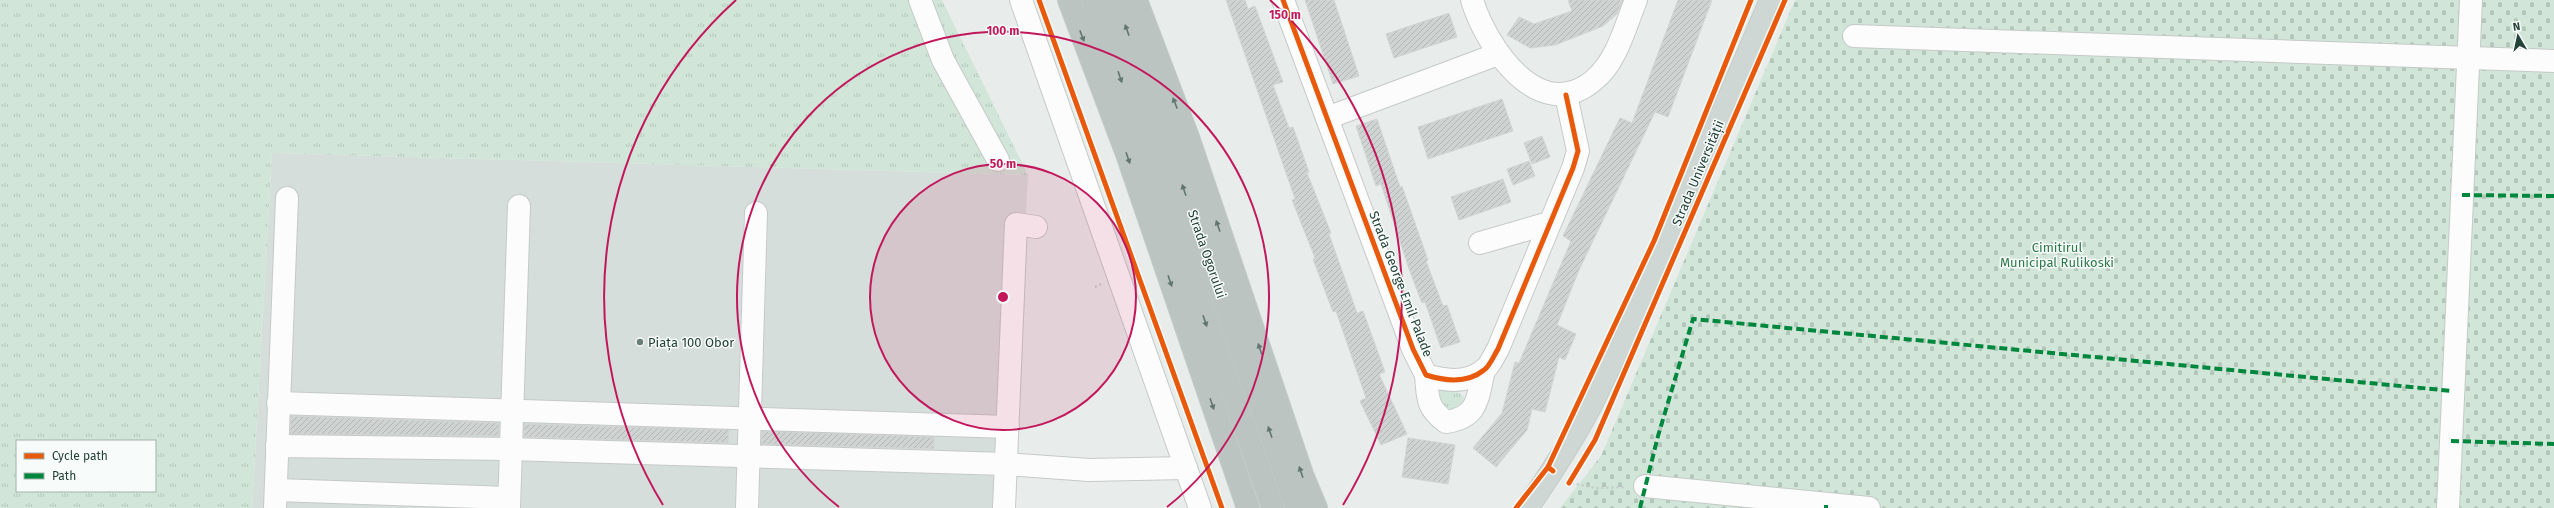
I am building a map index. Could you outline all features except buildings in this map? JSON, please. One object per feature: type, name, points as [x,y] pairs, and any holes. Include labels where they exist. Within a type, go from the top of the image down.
[{"type":"highway","points":[[1069,0],[1127,154],[1248,508]]},
{"type":"highway","name":"Strada Ogorului","points":[[1093,0],[1273,508]]},
{"type":"highway","name":"Strada Ogorului","points":[[1116,0],[1297,508]]},
{"type":"highway","points":[[1136,0],[1189,140],[1303,477],[1316,508]]},
{"type":"main road","name":"Strada Universității","points":[[1540,508],[1562,478],[1600,413],[1621,362],[1623,345],[1771,0]]},
{"type":"main road","name":"Strada Universității","points":[[1527,508],[1553,471],[1590,405],[1613,357],[1623,345]]},
{"type":"street","points":[[920,0],[942,60],[998,160]]},
{"type":"street","points":[[1021,0],[1200,508]]},
{"type":"street","name":"Strada George Emil Palade","points":[[1283,0],[1413,349],[1426,375],[1428,398],[1433,412],[1446,422],[1463,420],[1474,408],[1484,370],[1498,349],[1549,223],[1574,168],[1578,151],[1566,95]]},
{"type":"street","points":[[1472,0],[1498,54],[1518,77],[1541,91],[1566,95],[1594,80],[1613,56],[1636,0]]},
{"type":"street","points":[[2448,508],[2471,0]]},
{"type":"street","points":[[1854,36],[2554,61]]},
{"type":"street","points":[[1327,118],[1498,54]]},
{"type":"street","points":[[288,198],[275,499],[509,503],[519,206]]},
{"type":"street","points":[[747,508],[756,213]]},
{"type":"street","points":[[1480,243],[1549,223]]},
{"type":"street","points":[[1004,508],[1012,465],[1008,427],[1016,224],[1036,226]]},
{"type":"street","name":"Strada George Emil Palade","points":[[1426,375],[1443,380],[1462,380],[1484,370]]},
{"type":"street","points":[[278,403],[1008,427]]},
{"type":"street","points":[[277,446],[510,449],[749,456],[1012,465],[1040,468],[1126,471],[1186,468]]},
{"type":"street","points":[[1645,486],[1869,508]]},
{"type":"path","points":[[1573,477],[1569,483],[1596,488],[1645,486]]},
{"type":"shaded area","name":"Piața 100 Obor","points":[[272,153],[1028,175],[1009,508],[252,508]]},
{"type":"green space","points":[[0,0],[942,0],[1028,175],[272,153],[252,508],[0,508]]},
{"type":"green space","name":"Cimitirul Municipal Rulikoski","points":[[1795,0],[2554,0],[2554,508],[1560,508],[1601,456]]},
{"type":"green space","points":[[1439,390],[1460,393],[1464,398],[1462,403],[1452,410],[1440,404]]},
{"type":"marked path","points":[[2462,195],[2554,196]]},
{"type":"marked path","points":[[1640,508],[1658,436],[1693,319],[2453,391]]},
{"type":"marked path","points":[[2451,441],[2554,444]]},
{"type":"cycle path","points":[[1039,0],[1222,508]]},
{"type":"cycle path","points":[[1283,0],[1413,349],[1426,375],[1448,380],[1470,378],[1486,368],[1498,349],[1573,168],[1578,151],[1566,95]]},
{"type":"cycle path","points":[[1548,467],[1654,241],[1751,0]]},
{"type":"cycle path","points":[[1569,483],[1595,440],[1785,0]]},
{"type":"cycle path","points":[[1516,508],[1548,467],[1553,471]]},
{"type":"place","name":"Piața 100 Obor","points":[[640,342]]}]
